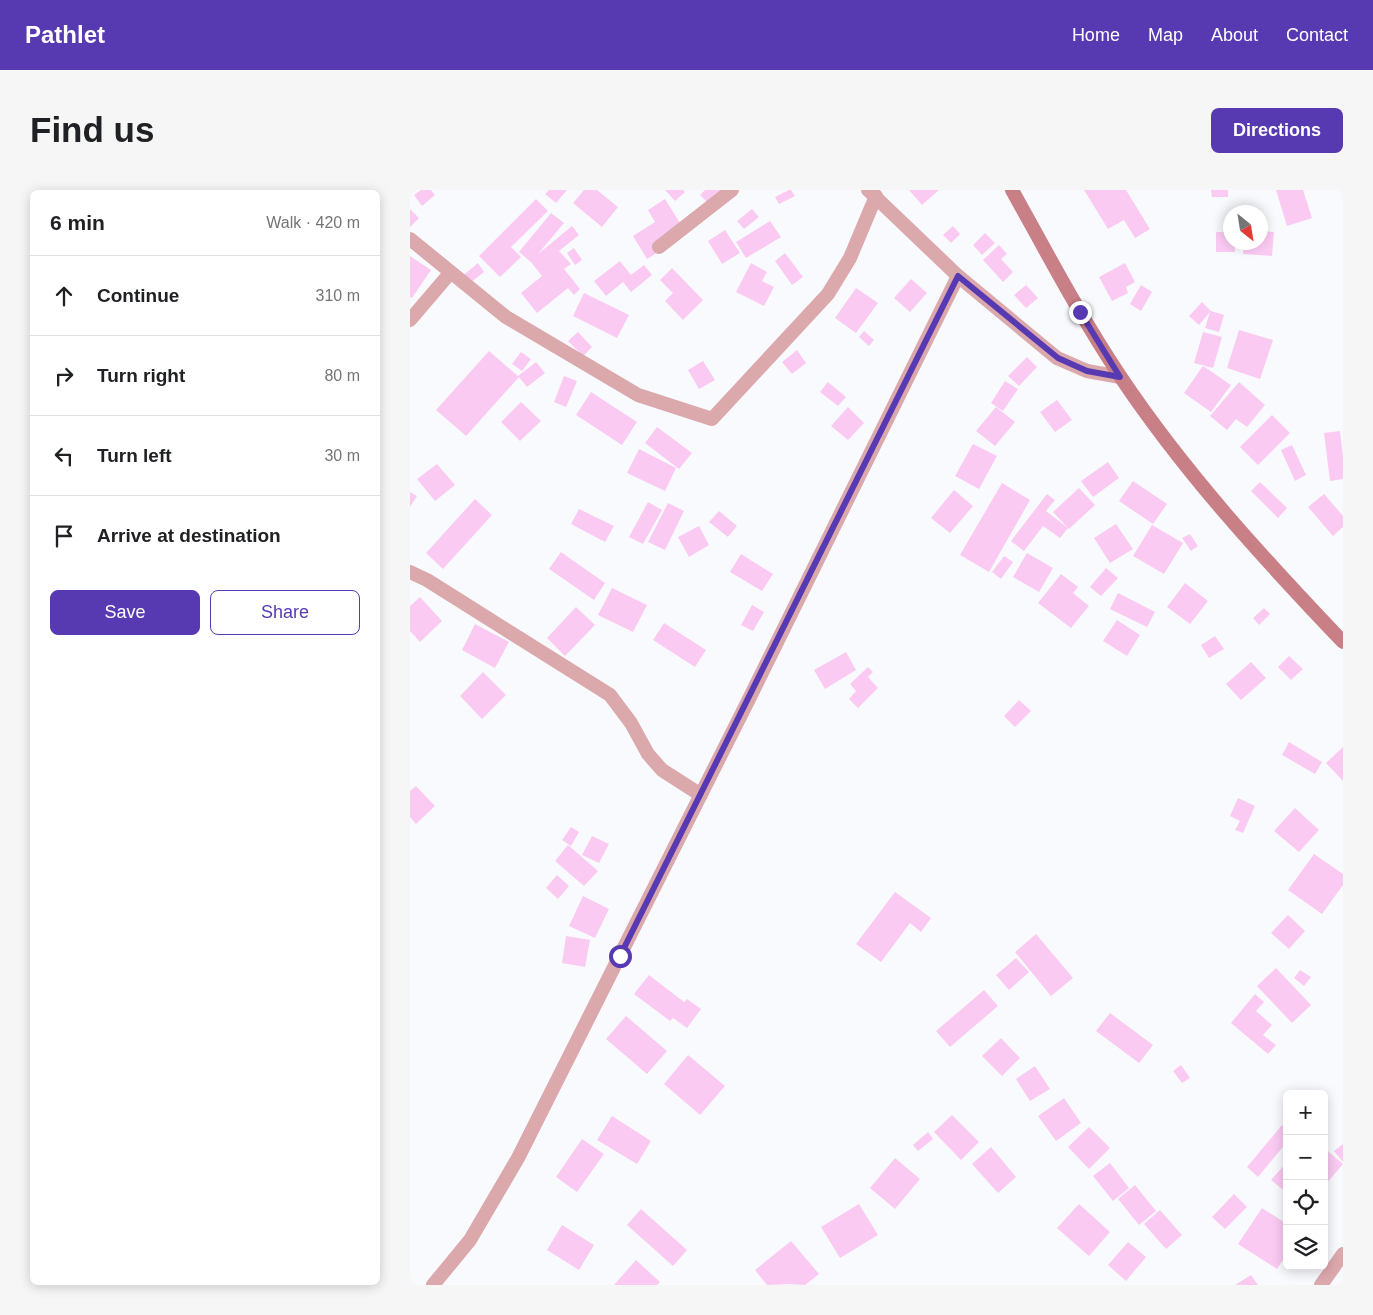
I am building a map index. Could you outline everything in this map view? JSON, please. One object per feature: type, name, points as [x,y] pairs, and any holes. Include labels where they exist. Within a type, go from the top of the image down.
[{"type":"main road","points":[[1012,190],[1080,312],[1120,377],[1217,504],[1295,592],[1343,642]]},
{"type":"street","points":[[659,248],[732,190]]},
{"type":"street","points":[[410,239],[506,317],[638,395],[712,420],[828,294],[850,258],[872,193],[958,276],[1058,358],[1087,371],[1120,377]]},
{"type":"street","points":[[410,320],[451,272]]},
{"type":"street","points":[[433,1285],[470,1240],[518,1158],[701,795],[958,276]]},
{"type":"street","points":[[410,572],[427,580],[610,695],[631,723],[648,754],[662,770],[701,795]]},
{"type":"street","points":[[1321,1285],[1343,1254]]},
{"type":"building","points":[[421,190],[431,190],[435,195],[422,206],[414,195]]},
{"type":"building","points":[[549,190],[567,190],[556,203],[545,194]]},
{"type":"building","points":[[584,190],[597,190],[618,207],[602,227],[573,203]]},
{"type":"building","points":[[665,190],[683,190],[685,192],[675,201]]},
{"type":"building","points":[[705,190],[720,190],[723,193],[711,206],[700,195]]},
{"type":"building","points":[[789,190],[795,196],[779,204],[775,197]]},
{"type":"building","points":[[909,190],[939,190],[922,205]]},
{"type":"building","points":[[1084,190],[1126,190],[1150,229],[1135,238],[1124,220],[1108,229]]},
{"type":"building","points":[[1211,190],[1228,190],[1228,197],[1212,197]]},
{"type":"building","points":[[1276,190],[1303,190],[1312,218],[1287,226]]},
{"type":"building","points":[[536,199],[548,211],[511,247],[521,257],[500,277],[479,256]]},
{"type":"building","points":[[665,199],[687,234],[647,259],[633,236],[655,222],[648,210]]},
{"type":"building","points":[[410,209],[419,218],[410,227]]},
{"type":"building","points":[[752,209],[759,217],[744,229],[737,221]]},
{"type":"building","points":[[551,213],[564,223],[538,254],[572,226],[579,235],[559,251],[571,264],[564,269],[580,289],[574,295],[568,288],[537,313],[521,293],[542,276],[531,262],[519,252]]},
{"type":"building","points":[[770,221],[781,237],[746,258],[736,242]]},
{"type":"building","points":[[953,226],[960,234],[951,243],[943,235]]},
{"type":"building","points":[[725,230],[740,253],[722,264],[708,241]]},
{"type":"building","points":[[1216,232],[1223,232],[1223,250],[1235,250],[1235,252],[1216,252]]},
{"type":"building","points":[[1268,232],[1274,232],[1272,256],[1243,254],[1243,250],[1268,250]]},
{"type":"building","points":[[985,233],[995,243],[982,255],[973,245]]},
{"type":"building","points":[[999,245],[1007,254],[1001,259],[1013,272],[1003,282],[983,260]]},
{"type":"building","points":[[574,248],[582,260],[575,265],[567,253]]},
{"type":"building","points":[[785,253],[803,277],[792,285],[775,261]]},
{"type":"building","points":[[410,256],[431,270],[412,298],[410,297]]},
{"type":"building","points":[[620,261],[631,275],[644,265],[652,275],[631,292],[623,282],[606,296],[594,281]]},
{"type":"building","points":[[478,263],[484,272],[466,286],[460,278]]},
{"type":"building","points":[[751,263],[767,272],[762,281],[774,287],[764,306],[736,292]]},
{"type":"building","points":[[1125,263],[1135,282],[1126,287],[1128,293],[1112,301],[1099,277]]},
{"type":"building","points":[[672,268],[703,300],[683,320],[665,301],[673,293],[660,280]]},
{"type":"building","points":[[911,279],[927,293],[910,312],[894,298]]},
{"type":"building","points":[[1026,285],[1038,298],[1026,308],[1014,295]]},
{"type":"building","points":[[1141,285],[1152,292],[1141,311],[1130,304]]},
{"type":"building","points":[[856,288],[878,303],[856,333],[835,318]]},
{"type":"building","points":[[584,293],[629,315],[617,338],[573,316]]},
{"type":"building","points":[[1202,302],[1211,311],[1224,315],[1219,332],[1205,328],[1210,312],[1199,325],[1189,316]]},
{"type":"building","points":[[1239,330],[1273,340],[1260,379],[1227,368]]},
{"type":"building","points":[[864,331],[874,340],[869,346],[859,337]]},
{"type":"building","points":[[578,332],[592,347],[583,356],[568,341]]},
{"type":"building","points":[[1203,332],[1222,337],[1213,368],[1194,363]]},
{"type":"building","points":[[797,350],[806,363],[792,374],[782,362]]},
{"type":"building","points":[[489,351],[519,377],[466,436],[436,410]]},
{"type":"building","points":[[521,352],[531,359],[522,371],[512,364]]},
{"type":"building","points":[[1027,357],[1037,367],[1019,386],[1008,376]]},
{"type":"building","points":[[703,361],[715,380],[699,389],[688,370]]},
{"type":"building","points":[[536,362],[545,373],[527,387],[518,376]]},
{"type":"building","points":[[1203,366],[1231,385],[1211,412],[1184,393]]},
{"type":"building","points":[[564,376],[577,381],[566,407],[554,402]]},
{"type":"building","points":[[1005,381],[1018,389],[1003,411],[991,403]]},
{"type":"building","points":[[828,382],[846,397],[838,406],[820,392]]},
{"type":"building","points":[[1239,382],[1265,405],[1247,427],[1236,419],[1227,430],[1210,416]]},
{"type":"building","points":[[591,392],[637,422],[622,445],[576,415]]},
{"type":"building","points":[[1057,400],[1072,420],[1055,432],[1040,412]]},
{"type":"building","points":[[521,402],[541,421],[520,441],[501,422]]},
{"type":"building","points":[[848,407],[864,423],[848,440],[831,426]]},
{"type":"building","points":[[996,407],[1015,422],[995,446],[976,431]]},
{"type":"building","points":[[1272,415],[1290,433],[1258,465],[1240,447]]},
{"type":"building","points":[[657,427],[692,453],[679,469],[645,443]]},
{"type":"building","points":[[1340,431],[1343,479],[1330,481],[1324,433]]},
{"type":"building","points":[[973,444],[997,456],[979,489],[955,476]]},
{"type":"building","points":[[1292,445],[1306,475],[1295,481],[1281,450]]},
{"type":"building","points":[[639,449],[676,468],[665,491],[627,473]]},
{"type":"building","points":[[1108,462],[1119,478],[1093,497],[1081,481]]},
{"type":"building","points":[[437,464],[455,485],[435,501],[417,479]]},
{"type":"building","points":[[1133,481],[1167,504],[1153,524],[1119,501]]},
{"type":"building","points":[[1260,482],[1287,508],[1278,518],[1251,491]]},
{"type":"building","points":[[1002,483],[1030,500],[989,572],[960,555]]},
{"type":"building","points":[[1079,488],[1095,505],[1069,529],[1053,512]]},
{"type":"building","points":[[954,490],[973,506],[950,533],[931,518]]},
{"type":"building","points":[[410,492],[417,496],[410,507]]},
{"type":"building","points":[[1047,494],[1055,500],[1046,511],[1068,528],[1060,538],[1043,526],[1024,551],[1011,541]]},
{"type":"building","points":[[1324,494],[1343,516],[1343,527],[1333,536],[1308,507]]},
{"type":"building","points":[[475,499],[492,515],[443,569],[426,553]]},
{"type":"building","points":[[648,502],[662,510],[643,544],[629,537]]},
{"type":"building","points":[[668,503],[684,511],[665,550],[648,542]]},
{"type":"building","points":[[579,509],[614,526],[605,542],[571,524]]},
{"type":"building","points":[[719,511],[737,526],[728,537],[709,522]]},
{"type":"building","points":[[1116,524],[1133,549],[1110,563],[1094,538]]},
{"type":"building","points":[[1152,525],[1183,543],[1164,574],[1133,556]]},
{"type":"building","points":[[699,526],[709,545],[689,557],[678,537]]},
{"type":"building","points":[[1190,534],[1198,546],[1191,551],[1182,538]]},
{"type":"building","points":[[561,552],[605,583],[594,600],[549,569]]},
{"type":"building","points":[[1027,553],[1053,568],[1039,592],[1013,577]]},
{"type":"building","points":[[741,554],[773,574],[762,591],[730,572]]},
{"type":"building","points":[[1004,556],[1013,562],[1001,579],[992,572]]},
{"type":"building","points":[[1106,568],[1118,578],[1101,596],[1090,587]]},
{"type":"building","points":[[1061,574],[1078,587],[1073,593],[1089,606],[1071,628],[1038,603]]},
{"type":"building","points":[[1185,583],[1208,601],[1190,624],[1167,607]]},
{"type":"building","points":[[612,588],[647,605],[633,632],[598,615]]},
{"type":"building","points":[[1118,593],[1155,612],[1147,627],[1110,609]]},
{"type":"building","points":[[420,597],[442,621],[420,642],[410,631],[410,606]]},
{"type":"building","points":[[752,605],[764,612],[753,631],[741,625]]},
{"type":"building","points":[[576,607],[595,625],[565,656],[547,638]]},
{"type":"building","points":[[1264,608],[1270,614],[1259,625],[1253,618]]},
{"type":"building","points":[[1117,620],[1140,635],[1127,656],[1103,641]]},
{"type":"building","points":[[664,623],[706,650],[695,667],[653,640]]},
{"type":"building","points":[[475,624],[509,642],[495,668],[462,650]]},
{"type":"building","points":[[1215,636],[1224,649],[1209,658],[1201,645]]},
{"type":"building","points":[[846,652],[856,670],[825,689],[814,670]]},
{"type":"building","points":[[1289,656],[1303,669],[1291,680],[1278,667]]},
{"type":"building","points":[[1251,662],[1266,678],[1241,700],[1226,684]]},
{"type":"building","points":[[868,667],[873,672],[868,677],[878,688],[858,708],[849,699],[856,691],[850,684]]},
{"type":"building","points":[[483,672],[506,695],[482,719],[460,696]]},
{"type":"building","points":[[1019,700],[1031,711],[1015,727],[1004,716]]},
{"type":"building","points":[[1289,742],[1322,762],[1315,774],[1282,755]]},
{"type":"building","points":[[1343,747],[1343,781],[1326,763]]},
{"type":"building","points":[[416,786],[435,806],[416,824],[410,817],[410,791]]},
{"type":"building","points":[[1238,798],[1255,806],[1243,833],[1235,830],[1240,821],[1230,816]]},
{"type":"building","points":[[1295,808],[1319,830],[1299,852],[1274,831]]},
{"type":"building","points":[[571,827],[579,832],[571,846],[562,840]]},
{"type":"building","points":[[592,836],[609,844],[599,863],[582,855]]},
{"type":"building","points":[[568,845],[598,871],[584,886],[555,861]]},
{"type":"building","points":[[1314,854],[1343,874],[1343,885],[1322,914],[1288,890]]},
{"type":"building","points":[[557,875],[569,886],[558,899],[546,888]]},
{"type":"building","points":[[895,892],[931,918],[921,932],[910,923],[881,962],[856,944]]},
{"type":"building","points":[[583,896],[609,909],[595,938],[569,926]]},
{"type":"building","points":[[1288,915],[1305,931],[1289,949],[1271,933]]},
{"type":"building","points":[[1036,934],[1073,978],[1051,996],[1015,952]]},
{"type":"building","points":[[566,936],[590,940],[585,967],[562,963]]},
{"type":"building","points":[[1016,958],[1029,972],[1009,990],[996,975]]},
{"type":"building","points":[[1276,968],[1311,1005],[1292,1023],[1257,986]]},
{"type":"building","points":[[1300,970],[1311,977],[1304,986],[1294,978]]},
{"type":"building","points":[[649,975],[684,1002],[687,999],[701,1009],[687,1028],[673,1018],[670,1021],[634,994]]},
{"type":"building","points":[[984,990],[998,1006],[950,1047],[936,1031]]},
{"type":"building","points":[[1255,994],[1264,1002],[1256,1011],[1272,1025],[1263,1035],[1276,1045],[1268,1054],[1231,1023]]},
{"type":"building","points":[[1110,1013],[1153,1045],[1139,1063],[1096,1031]]},
{"type":"building","points":[[626,1016],[667,1051],[647,1074],[606,1039]]},
{"type":"building","points":[[1001,1038],[1020,1058],[1002,1076],[982,1056]]},
{"type":"building","points":[[688,1055],[725,1086],[700,1115],[664,1084]]},
{"type":"building","points":[[1181,1065],[1190,1078],[1182,1083],[1173,1071]]},
{"type":"building","points":[[1035,1066],[1050,1089],[1030,1101],[1016,1079]]},
{"type":"building","points":[[1064,1098],[1081,1123],[1056,1141],[1038,1116]]},
{"type":"building","points":[[952,1115],[979,1142],[961,1160],[934,1132]]},
{"type":"building","points":[[612,1116],[651,1141],[637,1164],[597,1140]]},
{"type":"building","points":[[1283,1126],[1283,1147],[1258,1177],[1247,1167]]},
{"type":"building","points":[[1089,1127],[1110,1148],[1089,1169],[1068,1147]]},
{"type":"building","points":[[928,1132],[933,1139],[918,1151],[913,1145]]},
{"type":"building","points":[[582,1139],[604,1154],[577,1192],[556,1177]]},
{"type":"building","points":[[1343,1144],[1343,1162],[1334,1151]]},
{"type":"building","points":[[991,1147],[1016,1177],[998,1193],[972,1164]]},
{"type":"building","points":[[1328,1151],[1343,1164],[1328,1181]]},
{"type":"building","points":[[895,1158],[920,1179],[895,1209],[870,1188]]},
{"type":"building","points":[[1110,1163],[1129,1188],[1113,1201],[1093,1176]]},
{"type":"building","points":[[1283,1166],[1283,1190],[1271,1180]]},
{"type":"building","points":[[1135,1185],[1156,1211],[1139,1225],[1118,1199]]},
{"type":"building","points":[[1234,1194],[1247,1207],[1225,1229],[1212,1217]]},
{"type":"building","points":[[859,1204],[878,1235],[840,1258],[821,1227]]},
{"type":"building","points":[[1079,1204],[1110,1232],[1089,1256],[1057,1228]]},
{"type":"building","points":[[1262,1208],[1283,1221],[1283,1260],[1277,1269],[1238,1244]]},
{"type":"building","points":[[641,1209],[687,1250],[673,1266],[627,1225]]},
{"type":"building","points":[[1160,1210],[1182,1235],[1166,1249],[1144,1224]]},
{"type":"building","points":[[562,1225],[594,1245],[579,1270],[547,1250]]},
{"type":"building","points":[[791,1241],[819,1274],[805,1285],[767,1285],[755,1270]]},
{"type":"building","points":[[1128,1242],[1146,1257],[1126,1281],[1108,1265]]},
{"type":"building","points":[[636,1260],[660,1282],[657,1285],[614,1285]]},
{"type":"building","points":[[1251,1275],[1258,1285],[1235,1285]]},
{"type":"route","points":[[620,956],[958,276],[1058,358],[1087,371],[1120,377],[1080,312]]}]
